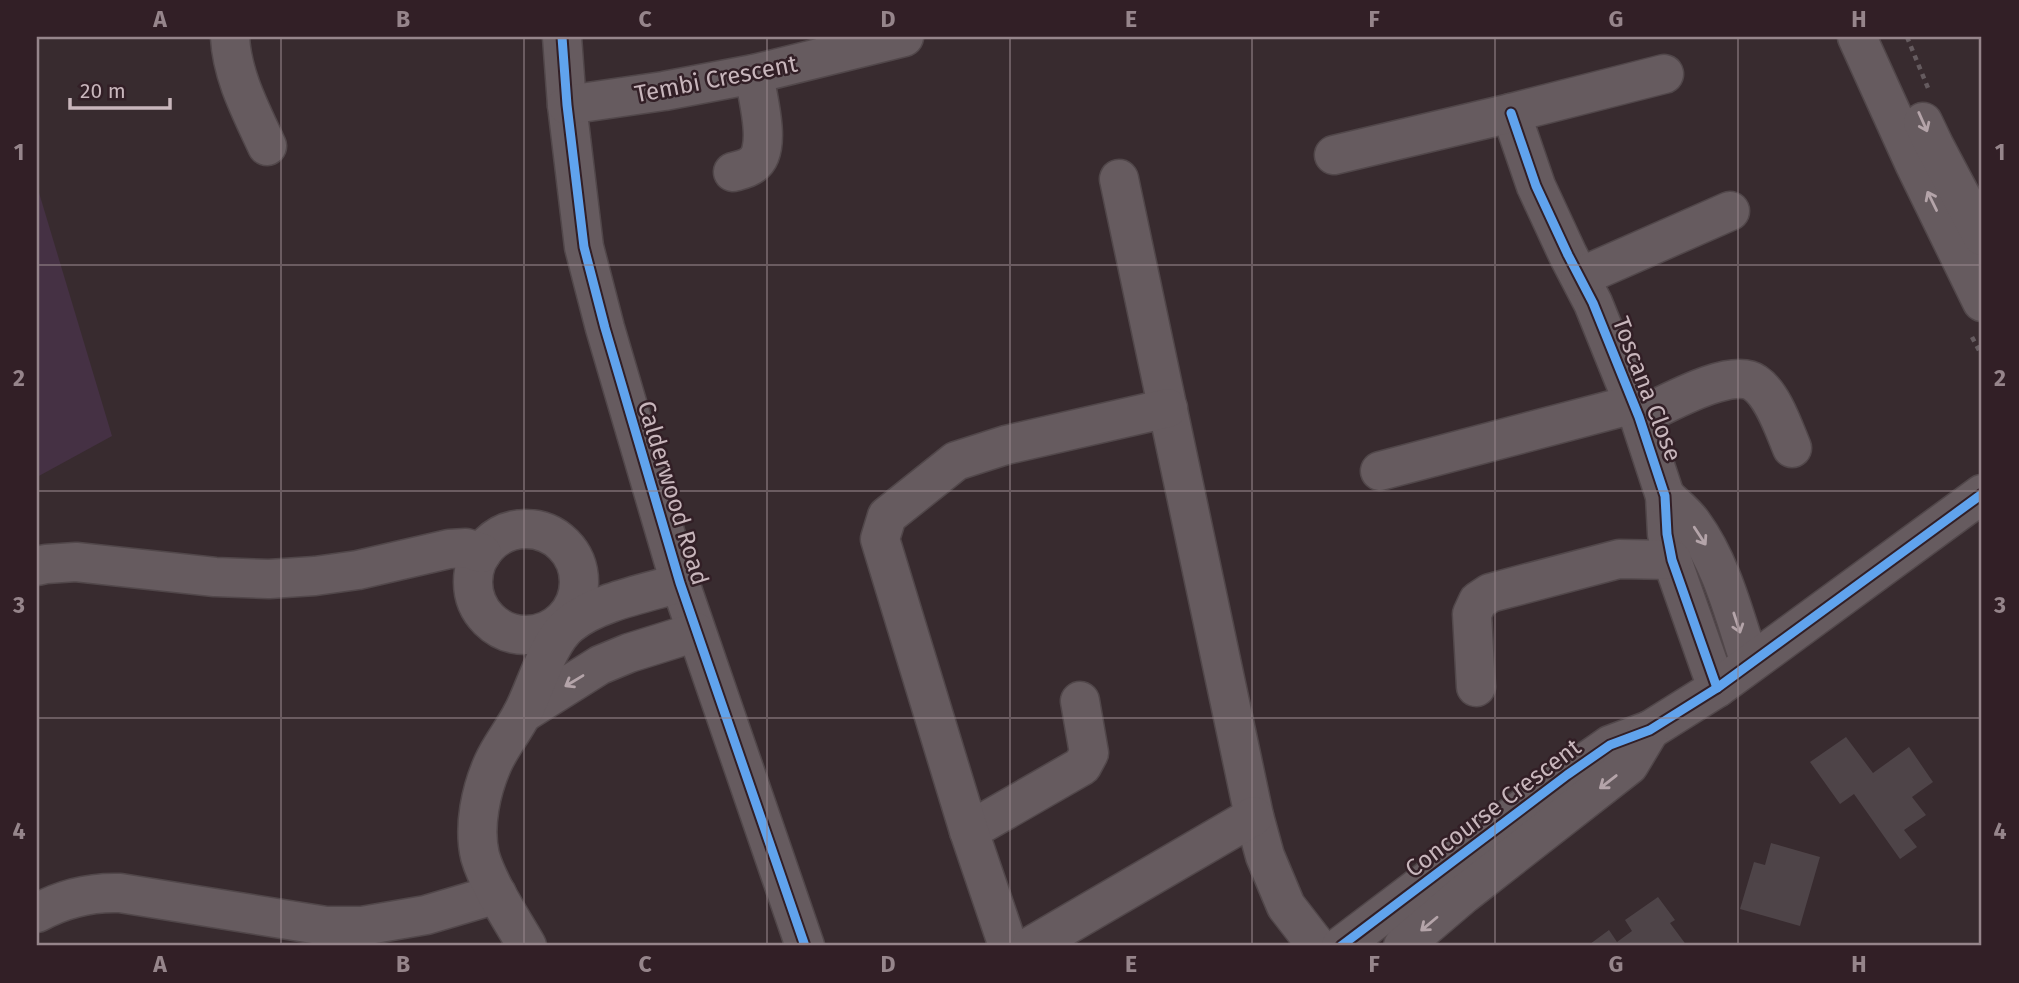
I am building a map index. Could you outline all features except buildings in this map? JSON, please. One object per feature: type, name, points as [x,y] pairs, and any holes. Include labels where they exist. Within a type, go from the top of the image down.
[{"type":"street","points":[[230,37],[237,78],[267,146]]},
{"type":"street","name":"Calderwood Road","points":[[562,37],[567,105],[584,247],[605,328],[680,583],[805,946]]},
{"type":"street","name":"Tembi Crescent","points":[[567,105],[754,74],[904,37]]},
{"type":"street","points":[[1857,37],[1926,189],[1982,302]]},
{"type":"street","points":[[1886,37],[1934,145],[1982,236]]},
{"type":"street","points":[[733,172],[752,166],[762,152],[763,136],[754,74]]},
{"type":"street","points":[[1334,155],[1664,74]]},
{"type":"street","name":"Toscana Close","points":[[1511,113],[1536,186],[1603,326],[1637,410],[1665,496],[1667,534],[1672,560],[1717,688]]},
{"type":"street","points":[[1119,180],[1254,816],[1265,856],[1286,906],[1317,946]]},
{"type":"street","points":[[1580,277],[1730,211]]},
{"type":"street","points":[[1380,471],[1637,410],[1726,378],[1742,378],[1755,382],[1769,399],[1792,448]]},
{"type":"street","points":[[1008,946],[969,831],[880,539],[887,516],[956,461],[1006,445],[1168,408]]},
{"type":"street","name":"Concourse Crescent","points":[[1341,946],[1567,775],[1610,746],[1650,730],[1717,688],[1982,494]]},
{"type":"street","name":"Toscana Close","points":[[1665,496],[1690,521],[1709,549],[1724,583],[1750,663]]},
{"type":"street","points":[[527,946],[496,894],[480,856],[479,812],[484,784],[494,761],[522,714],[548,656],[565,623],[574,606],[579,587],[578,568],[569,551],[555,538],[538,530],[519,529],[500,535],[482,553],[473,580],[475,597],[483,613],[496,626],[512,634],[530,635],[548,631],[565,623],[597,609],[680,583]]},
{"type":"street","points":[[37,566],[76,562],[215,577],[269,579],[358,570],[449,549],[466,548],[482,553]]},
{"type":"street","points":[[1476,687],[1472,614],[1478,601],[1490,593],[1619,559],[1672,560]]},
{"type":"street","points":[[522,714],[600,665],[696,632]]},
{"type":"street","points":[[969,831],[1082,766],[1090,753],[1080,701]]},
{"type":"street","name":"Concourse Crescent","points":[[1403,946],[1473,887],[1629,765],[1650,730]]},
{"type":"street","points":[[1031,946],[1254,816]]},
{"type":"street","points":[[37,913],[55,903],[99,892],[120,893],[326,926],[362,926],[426,915],[496,894]]},
{"type":"shaded area","points":[[37,186],[112,436],[37,477]]},
{"type":"cycle path","points":[[562,37],[567,105],[584,247],[605,328],[680,583],[805,946]]},
{"type":"cycle path","points":[[1511,113],[1536,186],[1593,303],[1639,417],[1665,496],[1667,534],[1672,560],[1717,688]]},
{"type":"cycle path","points":[[1341,946],[1567,775],[1610,745],[1650,730],[1717,688],[1982,494]]}]
